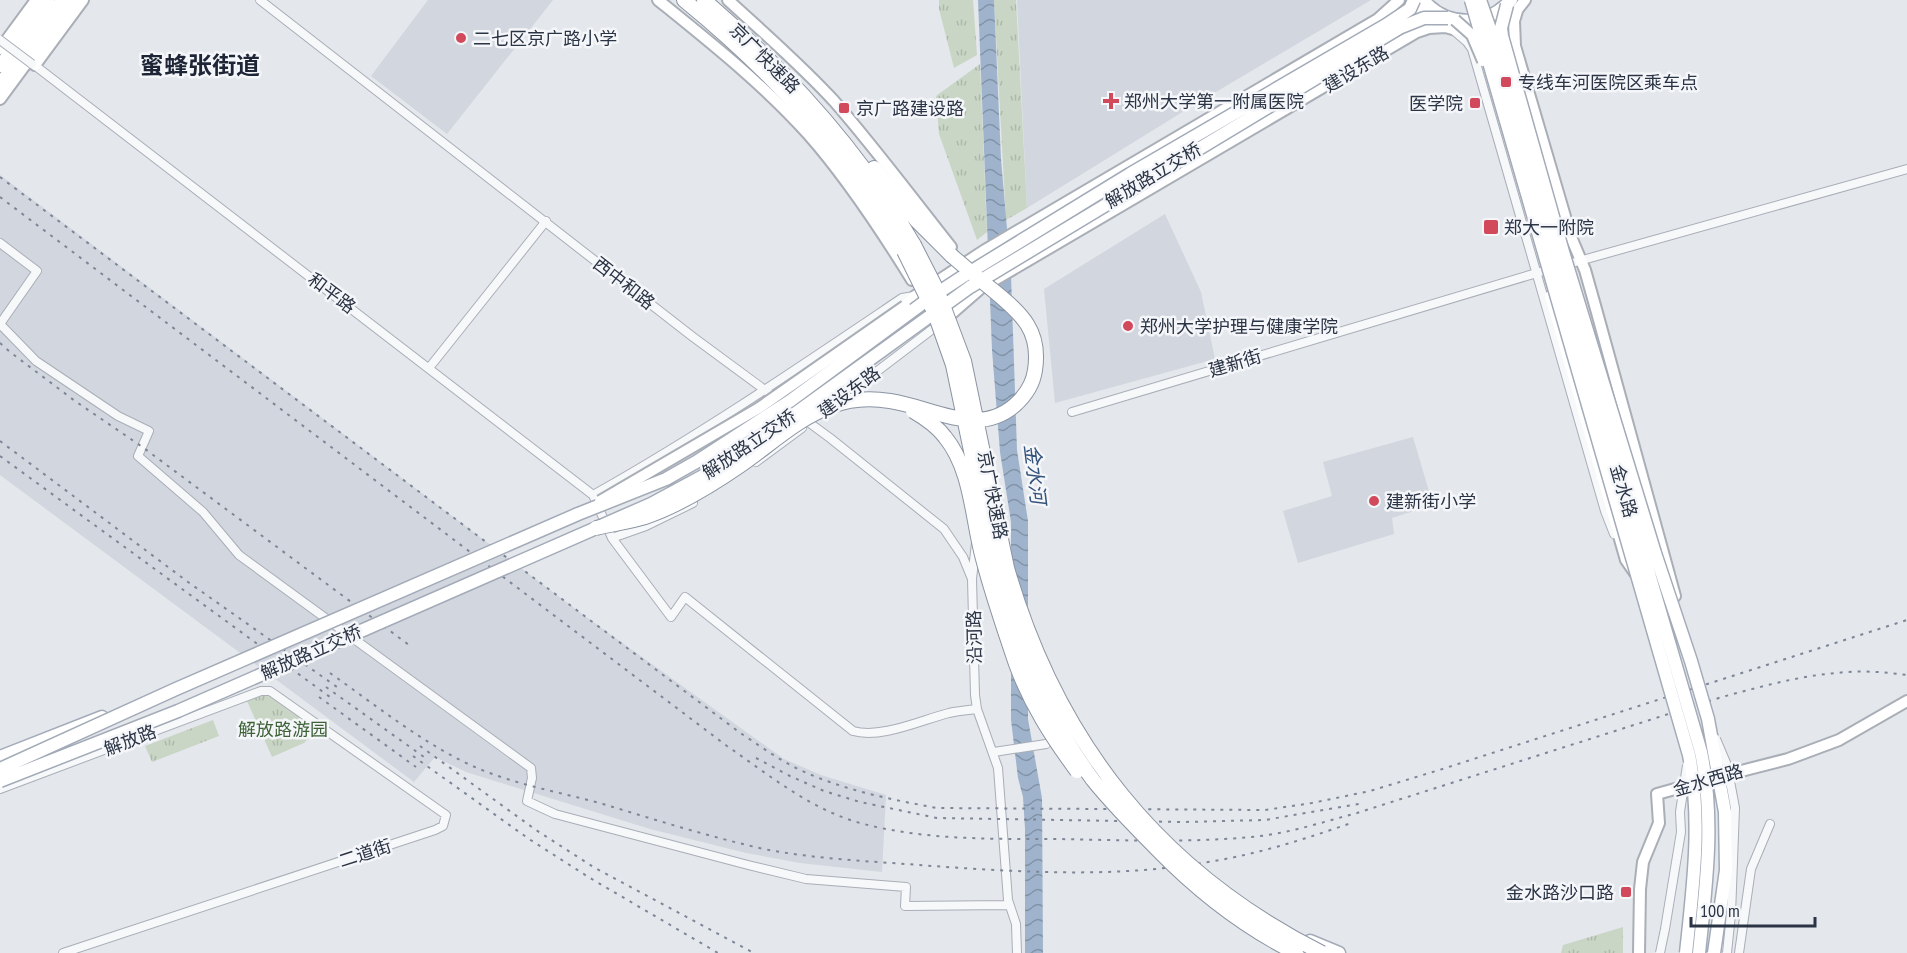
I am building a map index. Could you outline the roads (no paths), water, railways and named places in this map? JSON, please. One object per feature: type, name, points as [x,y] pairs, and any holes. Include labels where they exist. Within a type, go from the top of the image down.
[{"type":"highway","name":"京广快速路","points":[[684,0],[760,68],[803,113],[861,185],[892,230],[916,273],[942,331],[953,365],[996,570],[1018,640],[1061,730],[1094,780],[1110,799],[1191,883],[1233,915],[1296,953]]},
{"type":"highway","name":"京广快速路","points":[[704,0],[769,58],[853,155],[902,224],[934,284],[953,327],[964,362],[1014,592],[1038,658],[1072,724],[1103,773],[1185,861],[1223,893],[1270,925],[1322,953]]},
{"type":"highway","points":[[596,528],[643,517],[688,496],[738,467],[826,408],[856,400],[892,401],[963,419],[983,420],[1013,407],[1026,395],[1032,385],[1037,355],[1033,333],[1017,310],[952,256],[917,221],[847,134],[792,73],[775,56],[752,42]]},
{"type":"highway","points":[[892,401],[927,420],[946,437],[954,450],[968,490],[982,558],[997,609],[1024,685],[1048,728],[1092,790],[1110,799]]},
{"type":"main road","points":[[0,66],[48,0]]},
{"type":"main road","points":[[0,84],[62,0]]},
{"type":"main road","name":"解放路立交桥","points":[[0,769],[176,689],[578,514],[645,488],[696,462],[790,401],[962,277],[1130,174],[1386,26],[1410,9],[1413,0]]},
{"type":"main road","points":[[1423,0],[1450,24]]},
{"type":"main road","points":[[1471,0],[1487,36]]},
{"type":"main road","points":[[1480,0],[1487,36]]},
{"type":"main road","points":[[1487,0],[1487,36]]},
{"type":"main road","points":[[1512,5],[1501,28],[1502,36],[1563,252],[1691,661],[1707,719],[1725,812],[1726,870],[1714,953]]},
{"type":"main road","name":"解放路立交桥","points":[[0,781],[178,711],[651,504],[740,454],[970,287],[1399,28],[1424,18],[1450,24],[1487,18],[1512,5]]},
{"type":"main road","name":"金水路","points":[[1487,36],[1689,755],[1696,800],[1695,867],[1686,953]]},
{"type":"main road","name":"金水路","points":[[1487,36],[1701,753],[1709,800],[1709,828],[1699,953]]},
{"type":"main road","points":[[0,757],[176,689]]},
{"type":"main road","points":[[1680,953],[1690,916]]},
{"type":"main road","points":[[1270,925],[1340,953]]},
{"type":"street","points":[[0,49],[36,0]]},
{"type":"street","points":[[0,99],[73,0]]},
{"type":"street","points":[[34,64],[83,0]]},
{"type":"street","name":"西中和路","points":[[260,0],[693,337],[809,422],[944,529],[963,557],[972,579]]},
{"type":"street","points":[[658,0],[759,85],[809,135],[864,207],[918,294],[934,328]]},
{"type":"street","points":[[728,0],[798,63],[873,146],[982,288]]},
{"type":"street","name":"建设东路","points":[[964,264],[1377,19],[1399,0]]},
{"type":"street","points":[[1413,0],[1429,18],[1450,24],[1472,35],[1481,54],[1626,560]]},
{"type":"street","points":[[1525,0],[1512,5],[1515,46],[1571,237],[1583,265],[1691,661]]},
{"type":"street","points":[[1450,24],[1472,49],[1605,511],[1626,560],[1638,578]]},
{"type":"street","name":"建设东路","points":[[612,538],[646,526],[691,504],[765,456],[946,320],[982,288],[1417,32],[1450,24]]},
{"type":"street","name":"和平路","points":[[0,40],[593,495],[612,538],[671,617],[685,597],[853,731],[866,734],[881,732],[952,713],[977,709]]},
{"type":"street","name":"建新街","points":[[1072,412],[1536,273],[1583,265],[1907,169]]},
{"type":"street","points":[[429,368],[546,222]]},
{"type":"street","points":[[0,243],[38,272],[0,324],[36,361],[118,416],[149,431],[138,456],[203,512],[239,555],[531,768],[532,778],[527,801],[555,814],[795,876],[906,887],[905,906],[1009,905]]},
{"type":"street","points":[[578,514],[759,408],[905,306],[918,294],[964,264]]},
{"type":"street","points":[[593,495],[662,456],[902,298],[918,294]]},
{"type":"street","name":"沿河路","points":[[946,320],[966,396],[979,460],[978,525],[972,579],[975,695],[977,709],[994,752],[1001,793],[1009,905],[1016,924],[1017,953]]},
{"type":"street","name":"解放路","points":[[0,789],[261,691]]},
{"type":"street","name":"二道街","points":[[63,953],[443,826],[446,815],[275,693],[261,691]]},
{"type":"street","name":"金水西路","points":[[1639,953],[1642,871],[1649,845],[1659,823],[1657,794],[1788,759],[1839,740],[1907,701]]},
{"type":"street","points":[[1707,719],[1727,765],[1735,808],[1731,914],[1727,953]]},
{"type":"street","points":[[994,752],[1046,744]]},
{"type":"street","points":[[1659,953],[1681,832],[1680,812],[1689,755]]},
{"type":"street","points":[[1739,953],[1751,868],[1770,824]]},
{"type":"water","points":[[978,0],[994,0],[1001,159],[1011,275],[1017,450],[1028,521],[1028,719],[1042,798],[1043,953],[1025,953],[1025,829],[1023,797],[1018,778],[1011,720],[1011,522],[1000,452],[992,350]]},
{"type":"railway","points":[[0,177],[739,732],[780,759],[811,775],[882,797],[937,808],[1265,810],[1312,803],[1370,791],[1436,771],[1907,620]]},
{"type":"railway","points":[[0,197],[727,746],[807,800],[860,823],[932,836],[981,838],[1178,841],[1264,835],[1357,813],[1722,697],[1765,686],[1846,672],[1907,675]]},
{"type":"railway","points":[[0,343],[75,401],[141,446],[409,645]]},
{"type":"railway","points":[[0,441],[188,582],[337,687]]},
{"type":"railway","points":[[0,456],[330,697]]},
{"type":"railway","points":[[330,673],[446,753],[481,770],[515,782],[603,804],[703,834],[764,849],[802,855],[992,870],[1066,872],[1141,870],[1177,867],[1250,854],[1354,822]]},
{"type":"railway","points":[[326,687],[424,757]]},
{"type":"railway","points":[[319,697],[416,767]]},
{"type":"railway","points":[[420,746],[536,830],[595,868],[754,953]]},
{"type":"railway","points":[[413,756],[529,839],[590,878],[718,953]]},
{"type":"railway","points":[[756,758],[824,791],[860,802],[937,818],[1183,822],[1265,820],[1364,803]]},
{"type":"place","name":"二七区京广路小学","points":[[461,38]]},
{"type":"place","name":"专线车河医院区乘车点","points":[[1506,82]]},
{"type":"place","name":"郑州大学第一附属医院","points":[[1111,101]]},
{"type":"place","name":"医学院","points":[[1475,103]]},
{"type":"place","name":"京广路建设路","points":[[844,108]]},
{"type":"place","name":"郑大一附院","points":[[1491,227]]},
{"type":"place","name":"郑州大学护理与健康学院","points":[[1128,326]]},
{"type":"place","name":"建新街小学","points":[[1374,501]]},
{"type":"place","name":"金水路沙口路","points":[[1626,892]]},
{"type":"district","name":"蜜蜂张街道","points":[[200,65]]},
{"type":"water label","name":"金水河","points":[[1035,474]]},
{"type":"park label","name":"解放路游园","points":[[283,729]]}]
